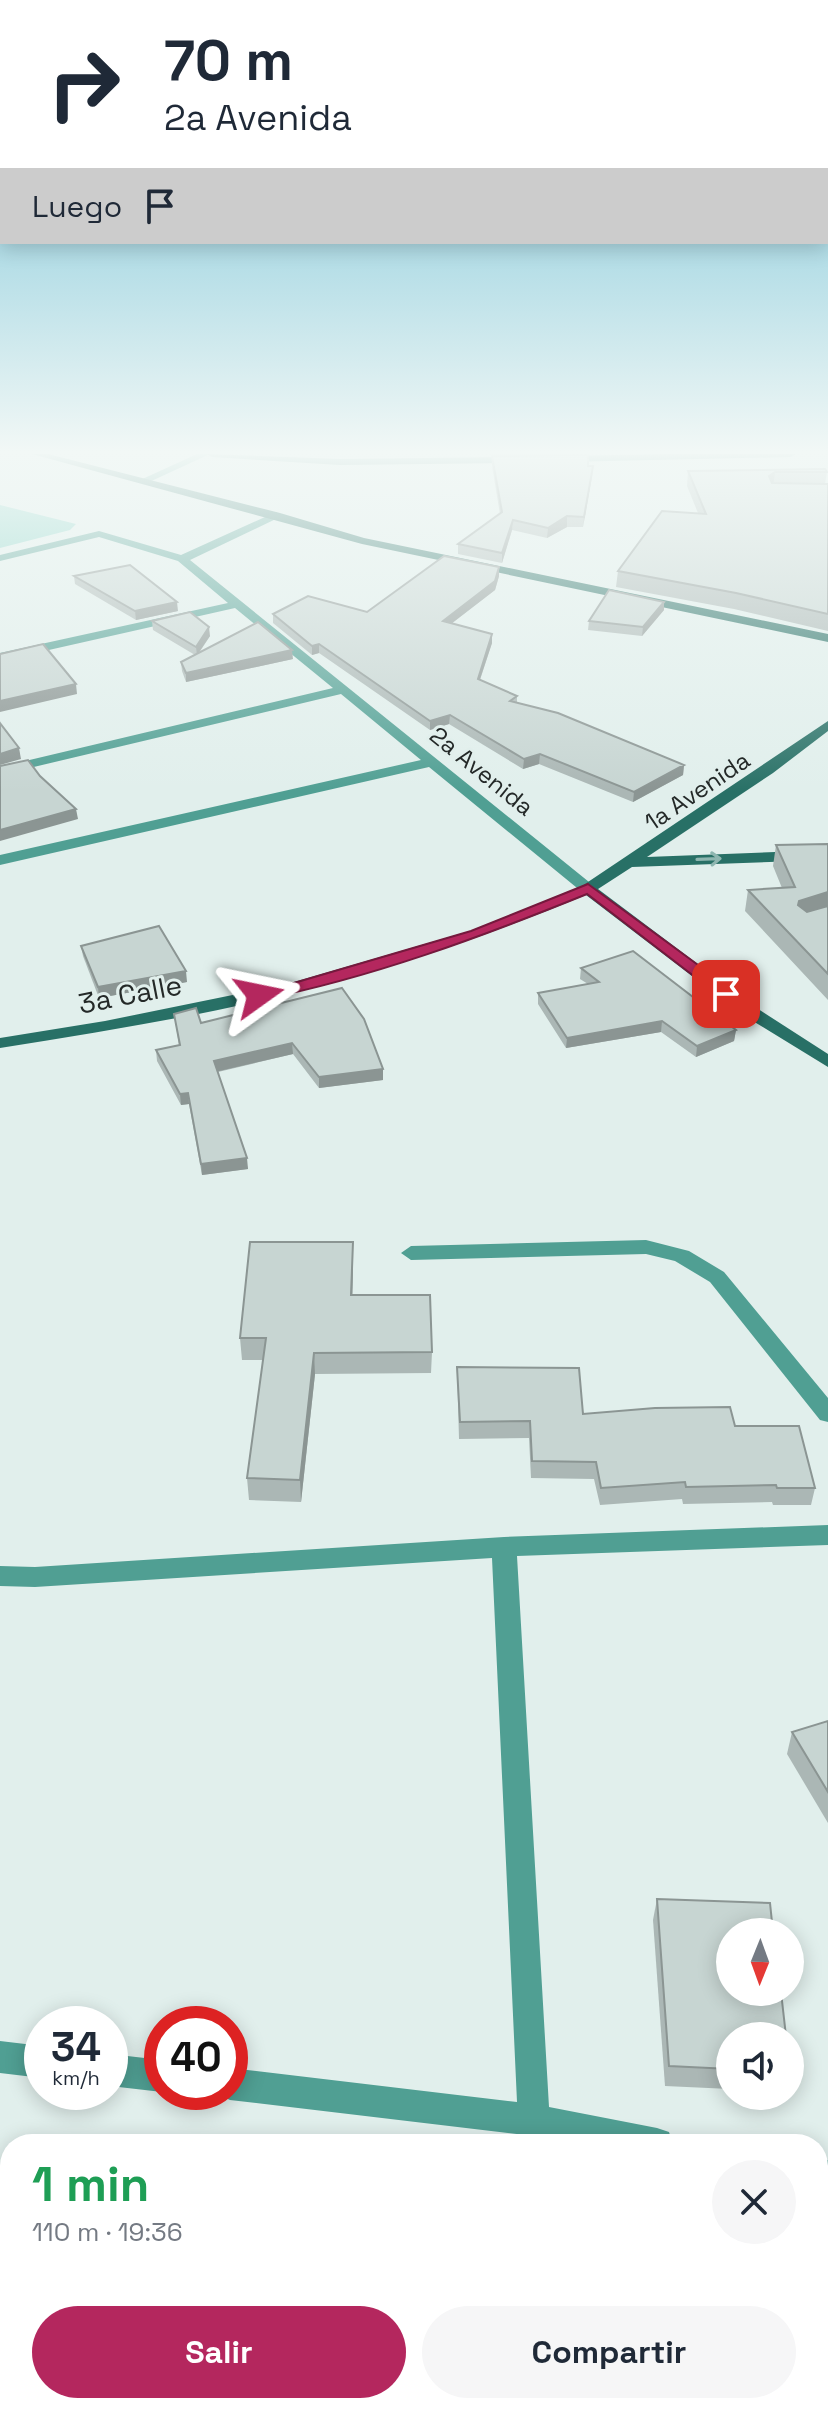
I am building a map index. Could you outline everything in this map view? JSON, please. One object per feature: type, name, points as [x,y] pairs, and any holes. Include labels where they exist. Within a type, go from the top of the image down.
[{"type":"main road","points":[[485,567],[828,638]]},
{"type":"main road","name":"1a Avenida","points":[[588,889],[805,745],[828,725]]},
{"type":"main road","points":[[631,862],[828,855]]},
{"type":"main road","name":"3a Calle","points":[[0,1043],[105,1026],[290,989],[476,934],[588,889]]},
{"type":"main road","name":"2a Avenida","points":[[588,889],[749,1011],[828,1062]]},
{"type":"street","name":"2a Avenida","points":[[192,567],[588,889]]},
{"type":"street","points":[[0,657],[238,604]]},
{"type":"street","points":[[0,771],[343,690]]},
{"type":"street","points":[[0,860],[433,762]]},
{"type":"street","points":[[411,1253],[646,1247],[682,1256],[717,1277],[828,1414]]},
{"type":"street","points":[[0,1576],[35,1577],[504,1547],[828,1535]]},
{"type":"street","points":[[504,1547],[534,2120]]},
{"type":"street","points":[[0,2057],[24,2060]]},
{"type":"street","points":[[248,2086],[534,2120],[606,2134]]},
{"type":"building","points":[[132,567],[177,602],[135,611],[74,576]]},
{"type":"building","points":[[429,567],[499,567],[495,581],[443,621],[492,634],[478,679],[517,696],[510,701],[558,713],[684,765],[634,792],[540,754],[524,759],[450,715],[430,721],[319,644],[312,646],[273,614],[308,596],[367,612]]},
{"type":"building","points":[[621,567],[828,567],[828,614],[736,593],[618,571]]},
{"type":"building","points":[[609,590],[664,602],[643,627],[589,621]]},
{"type":"building","points":[[190,612],[209,627],[196,647],[152,621]]},
{"type":"building","points":[[258,622],[292,650],[186,673],[181,662]]},
{"type":"building","points":[[43,644],[76,684],[0,701],[0,654]]},
{"type":"building","points":[[0,723],[19,748],[0,754]]},
{"type":"building","points":[[28,760],[40,776],[76,809],[0,830],[0,766]]},
{"type":"building","points":[[828,844],[828,892],[799,901],[798,905],[807,912],[828,906],[828,974],[748,890],[795,887],[776,845]]},
{"type":"building","points":[[159,926],[186,971],[98,987],[81,946]]},
{"type":"building","points":[[633,951],[736,1030],[697,1046],[662,1021],[567,1038],[538,993],[599,982],[581,968]]},
{"type":"building","points":[[342,988],[364,1019],[383,1069],[319,1077],[292,1043],[214,1061],[247,1158],[201,1164],[188,1093],[180,1094],[156,1050],[180,1045],[174,1014],[196,1008],[201,1023]]},
{"type":"building","points":[[250,1242],[353,1242],[351,1295],[430,1295],[432,1352],[314,1353],[300,1480],[247,1478],[266,1338],[240,1338]]},
{"type":"building","points":[[457,1367],[579,1368],[583,1414],[655,1408],[730,1407],[735,1426],[799,1426],[815,1488],[777,1488],[776,1485],[686,1487],[685,1482],[601,1488],[596,1462],[532,1461],[530,1421],[460,1422]]},
{"type":"building","points":[[828,1721],[828,1792],[792,1732]]},
{"type":"building","points":[[657,1899],[770,1903],[772,1918],[716,1918],[716,2006],[783,2006],[784,2022],[716,2022],[716,2068],[669,2066]]},
{"type":"route","points":[[259,995],[290,989],[476,934],[588,889],[726,994]]}]
